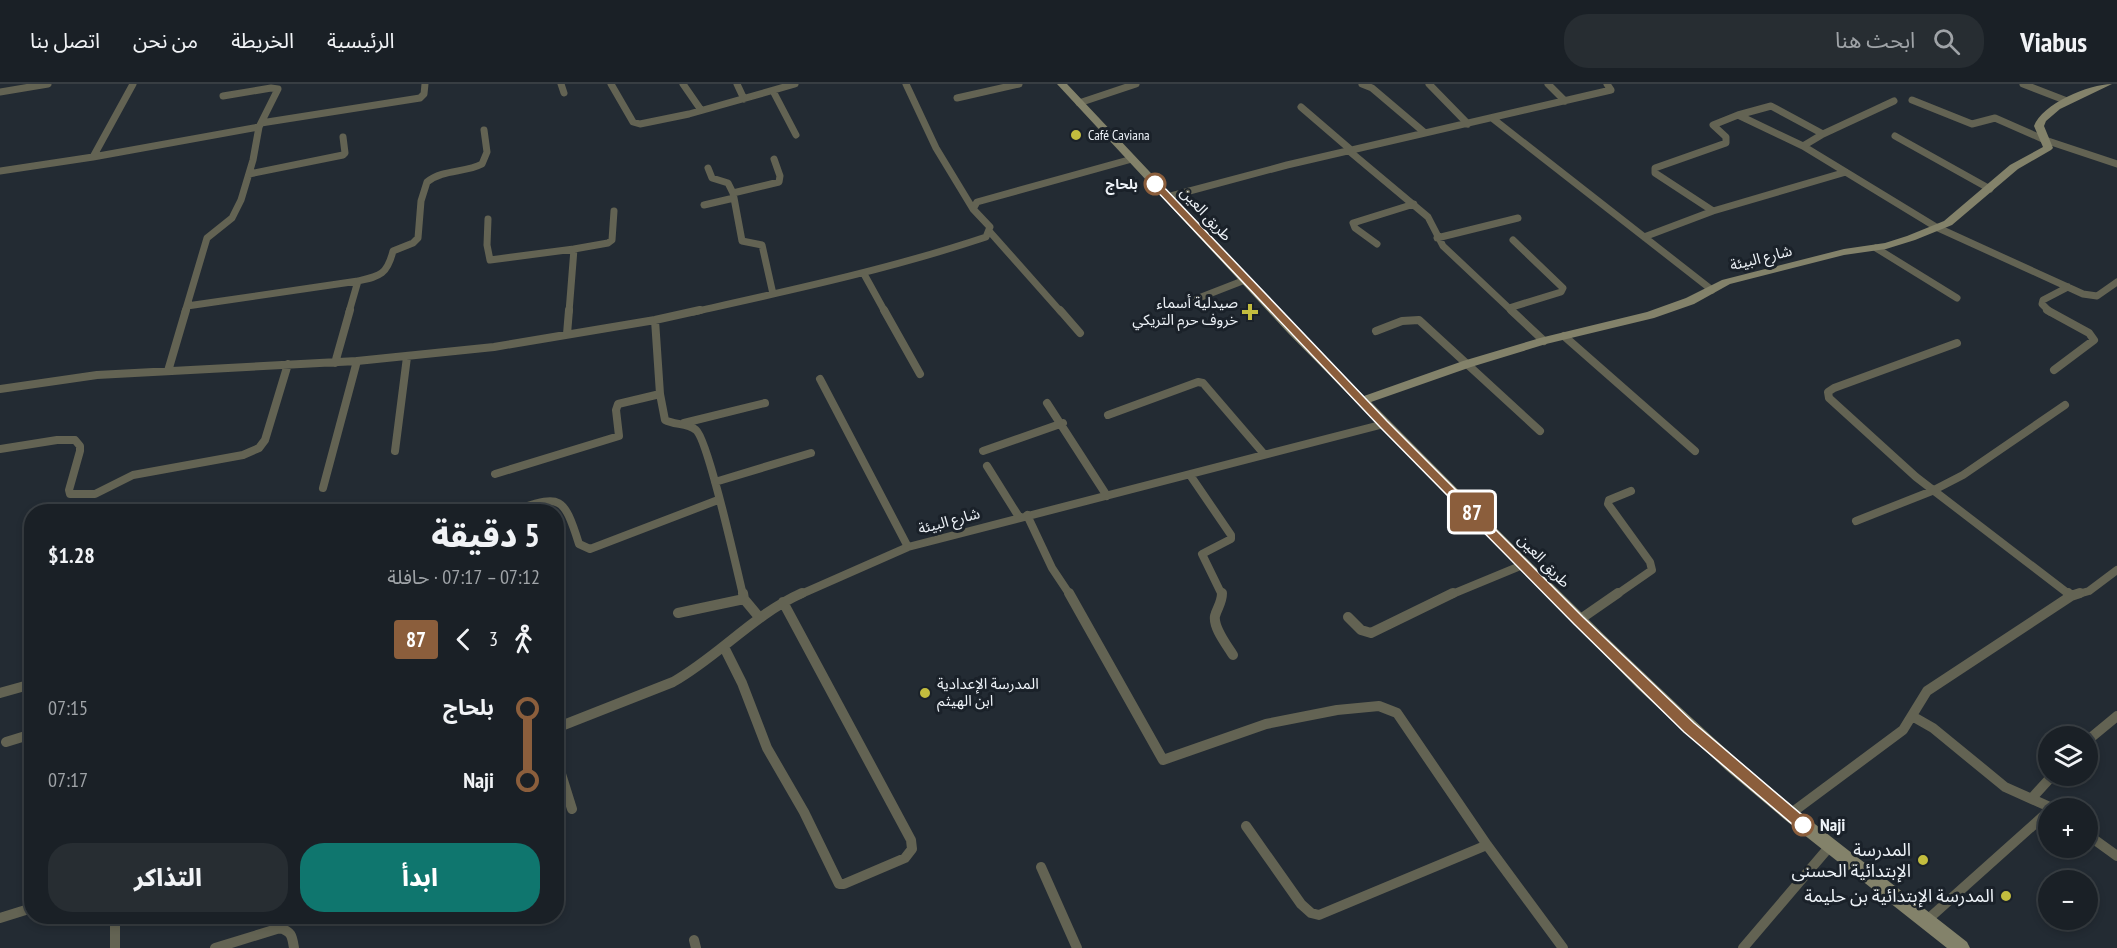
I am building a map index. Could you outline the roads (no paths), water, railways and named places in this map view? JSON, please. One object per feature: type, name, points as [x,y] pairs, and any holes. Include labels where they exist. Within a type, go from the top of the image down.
[{"type":"main road","name":"طريق العين","points":[[1062,84],[1383,424],[1689,727],[1790,814],[1961,948]]},
{"type":"main road","points":[[2046,140],[2039,121],[2067,101],[2107,84]]},
{"type":"main road","name":"شارع البيئة","points":[[1362,401],[1467,364],[1544,341],[1650,315],[1690,301],[1726,282],[1844,252],[1876,248],[1948,223],[2014,167],[2048,148],[2046,140]]},
{"type":"street","points":[[0,92],[48,84]]},
{"type":"street","points":[[93,157],[133,84]]},
{"type":"street","points":[[0,171],[93,157],[260,125],[420,98],[424,94],[425,84]]},
{"type":"street","points":[[561,84],[564,93]]},
{"type":"street","points":[[611,84],[636,124],[701,110],[795,84]]},
{"type":"street","points":[[683,84],[701,110]]},
{"type":"street","points":[[737,84],[744,99]]},
{"type":"street","points":[[906,84],[940,158],[973,209],[990,227],[990,232],[1080,333]]},
{"type":"street","points":[[957,98],[1019,84]]},
{"type":"street","points":[[1079,103],[1136,84]]},
{"type":"street","points":[[1362,84],[1372,88],[1425,133]]},
{"type":"street","points":[[1430,84],[1468,124]]},
{"type":"street","points":[[1548,84],[1565,101]]},
{"type":"street","points":[[1167,197],[1350,150],[1611,90],[1607,84]]},
{"type":"street","points":[[2023,84],[2067,101]]},
{"type":"street","points":[[168,370],[207,238],[210,233],[232,218],[249,174],[260,125],[278,90],[271,88],[223,96]]},
{"type":"street","points":[[773,91],[796,135]]},
{"type":"street","points":[[1912,100],[1972,124],[1995,118],[2046,140],[2117,164]]},
{"type":"street","points":[[1803,146],[1823,134],[1894,101]]},
{"type":"street","points":[[1713,211],[1654,171],[1655,168],[1726,142],[1726,137],[1713,125],[1771,106],[1823,134]]},
{"type":"street","points":[[1301,107],[1414,204],[1435,225],[1437,238],[1544,341]]},
{"type":"street","points":[[1738,115],[1803,146],[1936,227],[2083,294],[2097,296],[2117,282]]},
{"type":"street","points":[[1492,118],[1712,290]]},
{"type":"street","points":[[187,306],[358,281],[386,273],[390,267],[393,251],[413,243],[418,238],[423,189],[428,180],[435,176],[476,167],[484,162],[487,156],[484,130]]},
{"type":"street","points":[[1895,136],[1990,189]]},
{"type":"street","points":[[249,174],[343,155],[345,153],[343,137]]},
{"type":"street","points":[[704,205],[779,182],[780,176],[774,159]]},
{"type":"street","points":[[973,209],[977,202],[1132,159]]},
{"type":"street","points":[[708,168],[712,178],[728,183],[733,195],[742,241],[762,245],[773,294]]},
{"type":"street","points":[[1644,237],[1713,211],[1846,172]]},
{"type":"street","points":[[1377,244],[1354,228],[1353,223],[1414,204]]},
{"type":"street","points":[[488,219],[488,256],[494,261],[608,243],[612,240],[615,211]]},
{"type":"street","points":[[1437,238],[1518,218]]},
{"type":"street","points":[[0,389],[69,378],[168,370],[335,363],[494,347],[655,320],[864,274],[986,237],[990,232]]},
{"type":"street","points":[[1509,308],[1561,292],[1563,288],[1513,240]]},
{"type":"street","points":[[1876,248],[1957,298]]},
{"type":"street","points":[[567,334],[574,249]]},
{"type":"street","points":[[864,274],[920,374]]},
{"type":"street","points":[[1173,308],[1245,280]]},
{"type":"street","points":[[335,363],[358,281]]},
{"type":"street","points":[[2054,370],[2094,340],[2089,333],[2046,309],[2042,304],[2043,300],[2068,287]]},
{"type":"street","points":[[655,320],[660,394],[665,420],[690,426],[698,431],[714,482],[744,599],[759,617]]},
{"type":"street","points":[[1376,331],[1402,321],[1419,320],[1540,431]]},
{"type":"street","points":[[1564,336],[1695,451]]},
{"type":"street","points":[[1957,343],[1834,388],[1827,394],[1875,444],[1932,491],[2071,596]]},
{"type":"street","points":[[395,451],[407,357]]},
{"type":"street","points":[[323,488],[357,361]]},
{"type":"street","points":[[0,449],[57,440],[75,441],[80,446],[80,451],[69,490],[70,494],[76,495],[106,491],[121,479],[134,475],[243,455],[259,448],[266,440],[288,364]]},
{"type":"street","points":[[820,379],[908,547]]},
{"type":"street","points":[[1108,415],[1203,382],[1264,454]]},
{"type":"street","points":[[495,474],[618,436],[616,410],[618,404],[660,394]]},
{"type":"street","points":[[679,424],[765,403]]},
{"type":"street","points":[[1047,403],[1063,423],[1107,496]]},
{"type":"street","points":[[1856,521],[1932,491],[1989,459],[2065,405]]},
{"type":"street","points":[[983,451],[1063,423]]},
{"type":"street","name":"شارع البيئة","points":[[564,725],[673,682],[689,673],[759,617],[783,602],[908,547],[1383,424]]},
{"type":"street","points":[[714,482],[811,453]]},
{"type":"street","points":[[987,466],[1023,516],[1052,568],[1084,617],[1163,760],[1285,719],[1361,707],[1388,708],[1397,713],[1403,721],[1487,845],[1563,948]]},
{"type":"street","points":[[1190,475],[1231,535],[1231,539],[1204,550],[1202,554],[1222,592],[1222,600],[1215,615],[1215,624],[1233,655]]},
{"type":"street","points":[[1579,620],[1652,570],[1650,562],[1608,504],[1609,500],[1631,491]]},
{"type":"street","points":[[564,507],[568,510],[579,544],[590,549],[718,500]]},
{"type":"street","points":[[536,504],[546,501],[560,504]]},
{"type":"street","points":[[1348,617],[1359,630],[1365,634],[1371,633],[1458,591],[1525,564]]},
{"type":"street","points":[[1790,814],[1903,730],[1927,691],[2071,596],[2089,591],[2117,570]]},
{"type":"street","points":[[678,613],[744,599]]},
{"type":"street","points":[[724,647],[742,683],[767,748],[804,812],[838,884],[844,884],[904,858],[912,849],[911,840],[783,602]]},
{"type":"street","points":[[0,693],[24,686]]},
{"type":"street","points":[[1912,716],[1933,728],[2005,787],[2038,802]]},
{"type":"street","points":[[2098,732],[2117,716]]},
{"type":"street","points":[[6,742],[24,737]]},
{"type":"street","points":[[564,784],[572,809]]},
{"type":"street","points":[[2032,798],[2043,786]]},
{"type":"street","points":[[1926,921],[2038,821]]},
{"type":"street","points":[[1246,826],[1301,904],[1311,913],[1319,915],[1487,845]]},
{"type":"street","points":[[2098,842],[2117,856]]},
{"type":"street","points":[[1743,948],[1830,846]]},
{"type":"street","points":[[1041,867],[1077,948]]},
{"type":"street","points":[[0,918],[24,910]]},
{"type":"street","points":[[115,924],[116,948]]},
{"type":"street","points":[[216,948],[280,928],[289,931],[292,935],[294,948]]},
{"type":"place","name":"Café Caviana","points":[[1076,135]]},
{"type":"place","name":"بلحاج","points":[[1155,184]]},
{"type":"place","name":"صيدلية أسماء خروف حرم التريكي","points":[[1250,312]]},
{"type":"place","name":"المدرسة الإعدادية ابن الهيثم","points":[[925,693]]},
{"type":"place","name":"Naji","points":[[1803,825]]},
{"type":"place","name":"المدرسة الإبتدائية الحسنى","points":[[1923,860]]},
{"type":"place","name":"المدرسة الإبتدائية بن حليمة","points":[[2006,896]]}]
